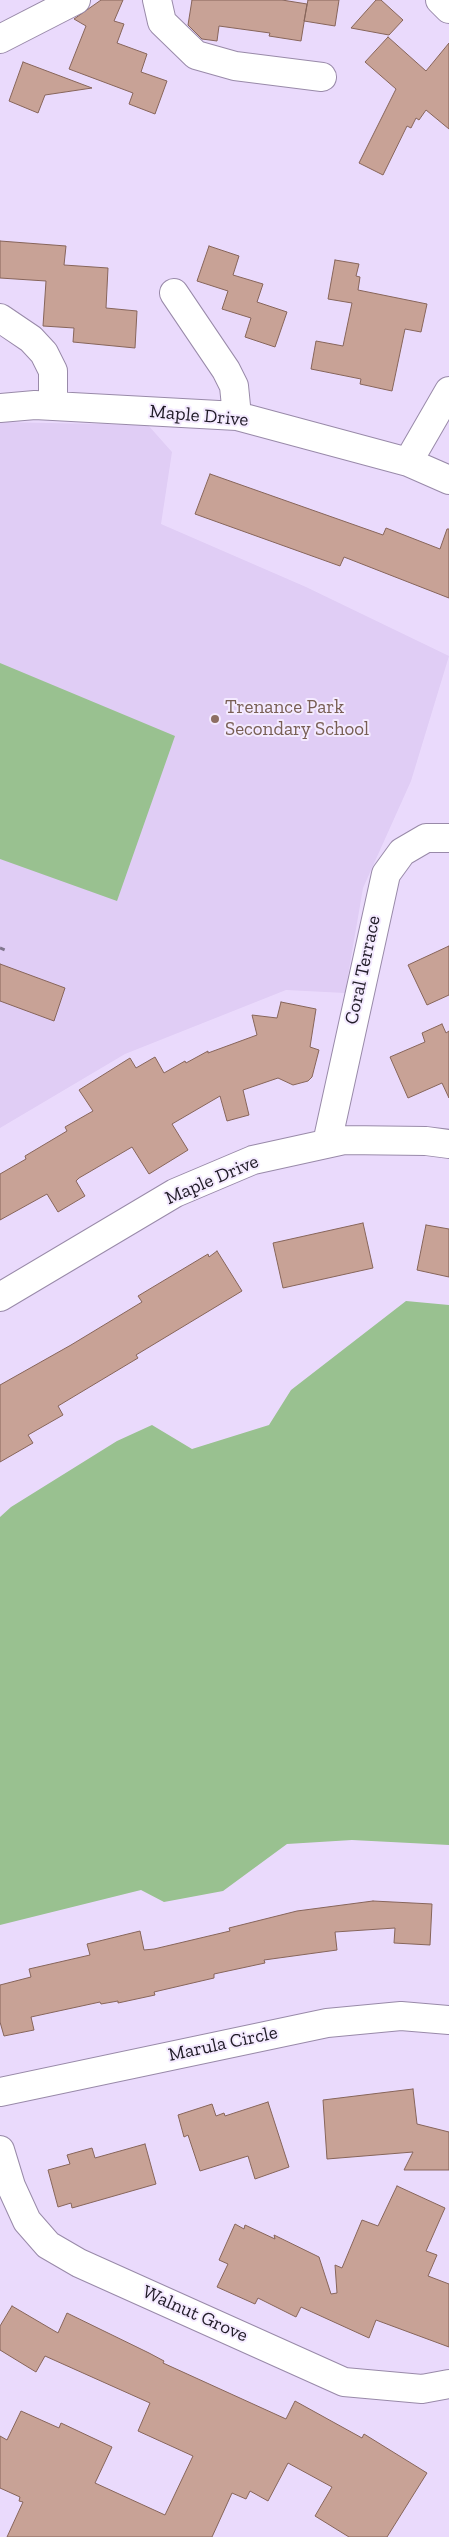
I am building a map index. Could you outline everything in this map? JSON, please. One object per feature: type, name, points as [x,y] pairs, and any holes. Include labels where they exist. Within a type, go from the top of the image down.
[{"type":"street","points":[[0,39],[76,0]]},
{"type":"street","points":[[157,0],[162,22],[196,55],[234,66],[322,77]]},
{"type":"street","points":[[440,0],[449,9]]},
{"type":"street","points":[[174,293],[226,370],[234,386],[237,416]]},
{"type":"street","points":[[0,318],[31,339],[44,353],[53,371],[53,406]]},
{"type":"street","points":[[408,462],[449,391]]},
{"type":"street","name":"Maple Drive","points":[[0,408],[53,406],[237,416],[408,462],[449,480]]},
{"type":"street","name":"Coral Terrace","points":[[327,1143],[386,874],[402,852],[426,838],[449,838]]},
{"type":"street","name":"Maple Drive","points":[[0,1297],[175,1192],[254,1160],[344,1140],[426,1141],[449,1144]]},
{"type":"street","name":"Marula Circle","points":[[0,2092],[327,2023],[401,2016],[449,2020]]},
{"type":"street","name":"Walnut Grove","points":[[0,2150],[11,2186],[27,2221],[48,2245],[79,2263],[344,2382],[422,2389],[449,2384]]},
{"type":"path","points":[[0,948],[5,950]]},
{"type":"shaded area","name":"Trenance Park Secondary School","points":[[0,422],[148,425],[172,452],[161,524],[306,587],[449,656],[411,781],[363,888],[345,993],[286,990],[125,1054],[0,1128]]},
{"type":"green space","points":[[0,663],[175,736],[117,901],[0,859]]},
{"type":"green space","points":[[406,1301],[449,1305],[449,1845],[352,1840],[287,1844],[223,1891],[164,1902],[141,1890],[0,1925],[0,1517],[11,1507],[117,1441],[152,1425],[192,1449],[269,1425],[291,1390]]},
{"type":"building","points":[[101,0],[123,0],[114,21],[124,24],[117,43],[147,54],[141,72],[167,81],[155,114],[129,104],[133,93],[69,69],[86,26],[74,19]]},
{"type":"building","points":[[192,0],[282,0],[307,4],[301,41],[269,36],[270,33],[219,26],[217,41],[202,39],[188,25]]},
{"type":"building","points":[[308,0],[339,0],[335,26],[304,21]]},
{"type":"building","points":[[376,0],[381,0],[403,20],[389,35],[351,28]]},
{"type":"building","points":[[388,37],[426,71],[449,43],[449,129],[426,110],[419,120],[416,118],[411,128],[407,126],[383,175],[359,163],[396,89],[365,62]]},
{"type":"building","points":[[23,62],[92,88],[45,95],[38,113],[9,101]]},
{"type":"building","points":[[0,241],[66,246],[64,265],[108,268],[106,308],[137,311],[135,348],[73,342],[74,328],[43,326],[46,281],[0,278]]},
{"type":"building","points":[[209,246],[239,256],[233,275],[263,284],[257,302],[287,312],[275,347],[245,337],[251,318],[222,309],[228,291],[197,281]]},
{"type":"building","points":[[335,260],[359,264],[356,276],[360,277],[358,290],[427,304],[421,332],[405,329],[392,391],[360,384],[361,379],[311,369],[316,341],[343,346],[352,303],[328,299]]},
{"type":"building","points":[[210,474],[383,535],[386,528],[440,549],[447,529],[449,529],[449,598],[344,557],[340,566],[195,514]]},
{"type":"building","points":[[449,946],[449,995],[427,1005],[408,965]]},
{"type":"building","points":[[0,964],[65,988],[54,1021],[0,1001]]},
{"type":"building","points":[[281,1002],[316,1009],[310,1047],[319,1050],[312,1077],[308,1081],[293,1085],[278,1078],[243,1090],[249,1115],[227,1121],[220,1096],[172,1124],[188,1150],[149,1174],[132,1147],[79,1178],[76,1181],[85,1196],[58,1212],[47,1194],[0,1220],[0,1174],[26,1159],[25,1156],[67,1131],[65,1127],[93,1111],[79,1090],[130,1058],[136,1068],[155,1057],[164,1073],[208,1051],[208,1053],[257,1035],[252,1015],[277,1018]]},
{"type":"building","points":[[442,1024],[446,1033],[449,1031],[449,1098],[442,1083],[408,1098],[390,1057],[425,1042],[422,1033]]},
{"type":"building","points":[[363,1223],[373,1268],[283,1288],[273,1243]]},
{"type":"building","points":[[426,1225],[449,1229],[449,1277],[417,1270]]},
{"type":"building","points":[[217,1251],[242,1291],[136,1355],[138,1358],[58,1406],[63,1415],[28,1435],[33,1443],[0,1462],[0,1385],[142,1302],[138,1296],[208,1254],[209,1257]]},
{"type":"building","points":[[373,1901],[432,1904],[430,1945],[394,1943],[395,1928],[335,1932],[337,1950],[264,1960],[265,1963],[214,1974],[214,1978],[154,1992],[155,1995],[118,2003],[118,2001],[101,2004],[100,2002],[31,2017],[34,2030],[4,2036],[0,2022],[0,1985],[31,1977],[29,1969],[90,1955],[87,1944],[140,1931],[144,1950],[154,1949],[230,1931],[229,1928],[297,1911]]},
{"type":"building","points":[[413,2089],[417,2124],[449,2132],[449,2170],[404,2170],[413,2152],[327,2159],[323,2100]]},
{"type":"building","points":[[268,2102],[289,2167],[255,2179],[248,2156],[200,2171],[188,2135],[184,2137],[178,2115],[212,2104],[216,2116],[224,2113],[225,2116]]},
{"type":"building","points":[[145,2144],[156,2184],[72,2208],[71,2203],[58,2207],[48,2170],[70,2164],[67,2155],[92,2148],[95,2158]]},
{"type":"building","points":[[397,2186],[445,2208],[426,2251],[437,2255],[428,2276],[449,2284],[449,2347],[376,2320],[369,2338],[301,2307],[296,2317],[258,2298],[255,2304],[217,2287],[228,2264],[219,2260],[235,2224],[244,2229],[245,2225],[275,2239],[274,2235],[319,2257],[331,2294],[337,2293],[335,2265],[342,2268],[362,2220],[378,2226]]},
{"type":"building","points":[[12,2306],[58,2333],[67,2313],[149,2353],[164,2361],[163,2363],[286,2419],[295,2401],[362,2438],[364,2434],[427,2473],[387,2537],[349,2537],[315,2516],[332,2487],[288,2463],[268,2501],[250,2491],[246,2499],[232,2493],[212,2537],[7,2537],[23,2502],[19,2501],[20,2497],[0,2488],[0,2436],[7,2440],[21,2411],[59,2428],[61,2423],[112,2447],[95,2483],[165,2515],[193,2456],[138,2431],[150,2403],[45,2356],[36,2372],[0,2350],[0,2326]]},
{"type":"place","name":"Trenance Park Secondary School","points":[[215,719]]}]
